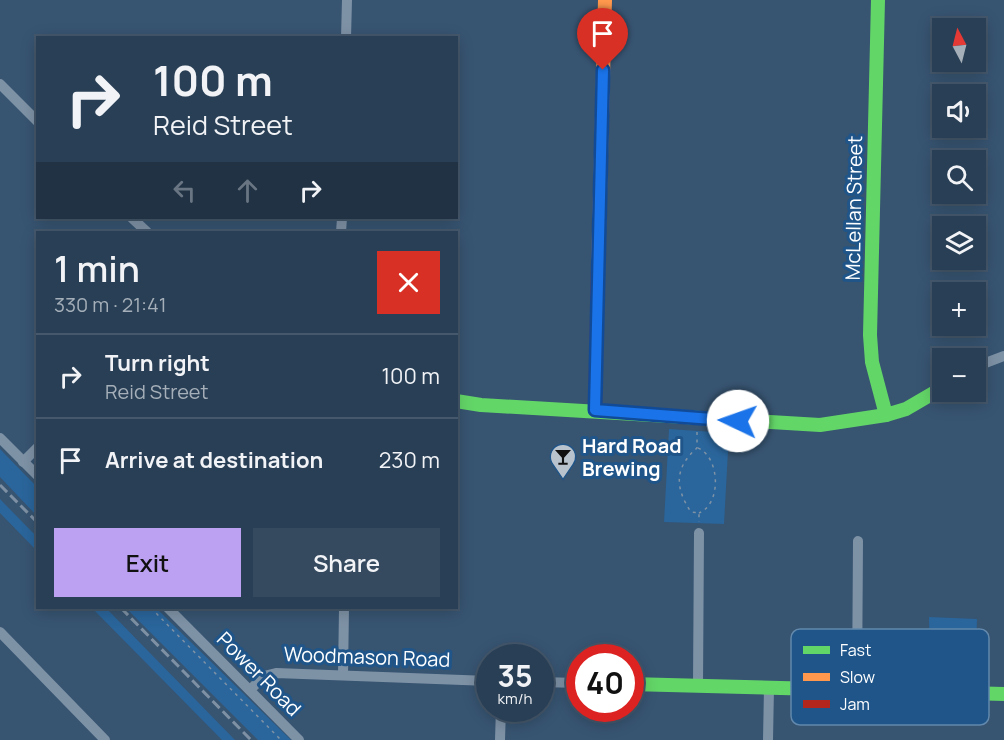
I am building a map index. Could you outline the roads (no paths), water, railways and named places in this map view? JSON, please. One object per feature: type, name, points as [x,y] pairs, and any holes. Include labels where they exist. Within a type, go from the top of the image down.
[{"type":"street","points":[[346,36],[347,0]]},
{"type":"street","points":[[595,410],[605,0]]},
{"type":"street","name":"McLellan Street","points":[[878,0],[870,335],[872,362],[886,415]]},
{"type":"street","points":[[0,84],[36,120]]},
{"type":"street","points":[[133,219],[146,231]]},
{"type":"street","points":[[986,363],[1004,356]]},
{"type":"street","points":[[458,401],[481,405],[820,425],[886,415],[906,409],[932,394]]},
{"type":"street","points":[[0,438],[36,474]]},
{"type":"street","points":[[23,462],[36,449]]},
{"type":"street","points":[[698,685],[699,532]]},
{"type":"street","points":[[857,629],[858,541]]},
{"type":"street","name":"Power Road","points":[[169,609],[299,740]]},
{"type":"street","points":[[343,675],[344,609]]},
{"type":"street","points":[[0,632],[99,738]]},
{"type":"street","name":"Woodmason Road","points":[[250,690],[264,676],[276,673],[476,680]]},
{"type":"street","points":[[644,684],[791,688]]},
{"type":"street","points":[[768,740],[769,687]]},
{"type":"street","points":[[989,694],[1004,694]]},
{"type":"street","points":[[500,740],[501,722]]},
{"type":"railway","points":[[0,485],[36,521]]},
{"type":"railway","points":[[122,609],[251,740]]},
{"type":"place","name":"Hard Road Brewing","points":[[563,480]]}]
